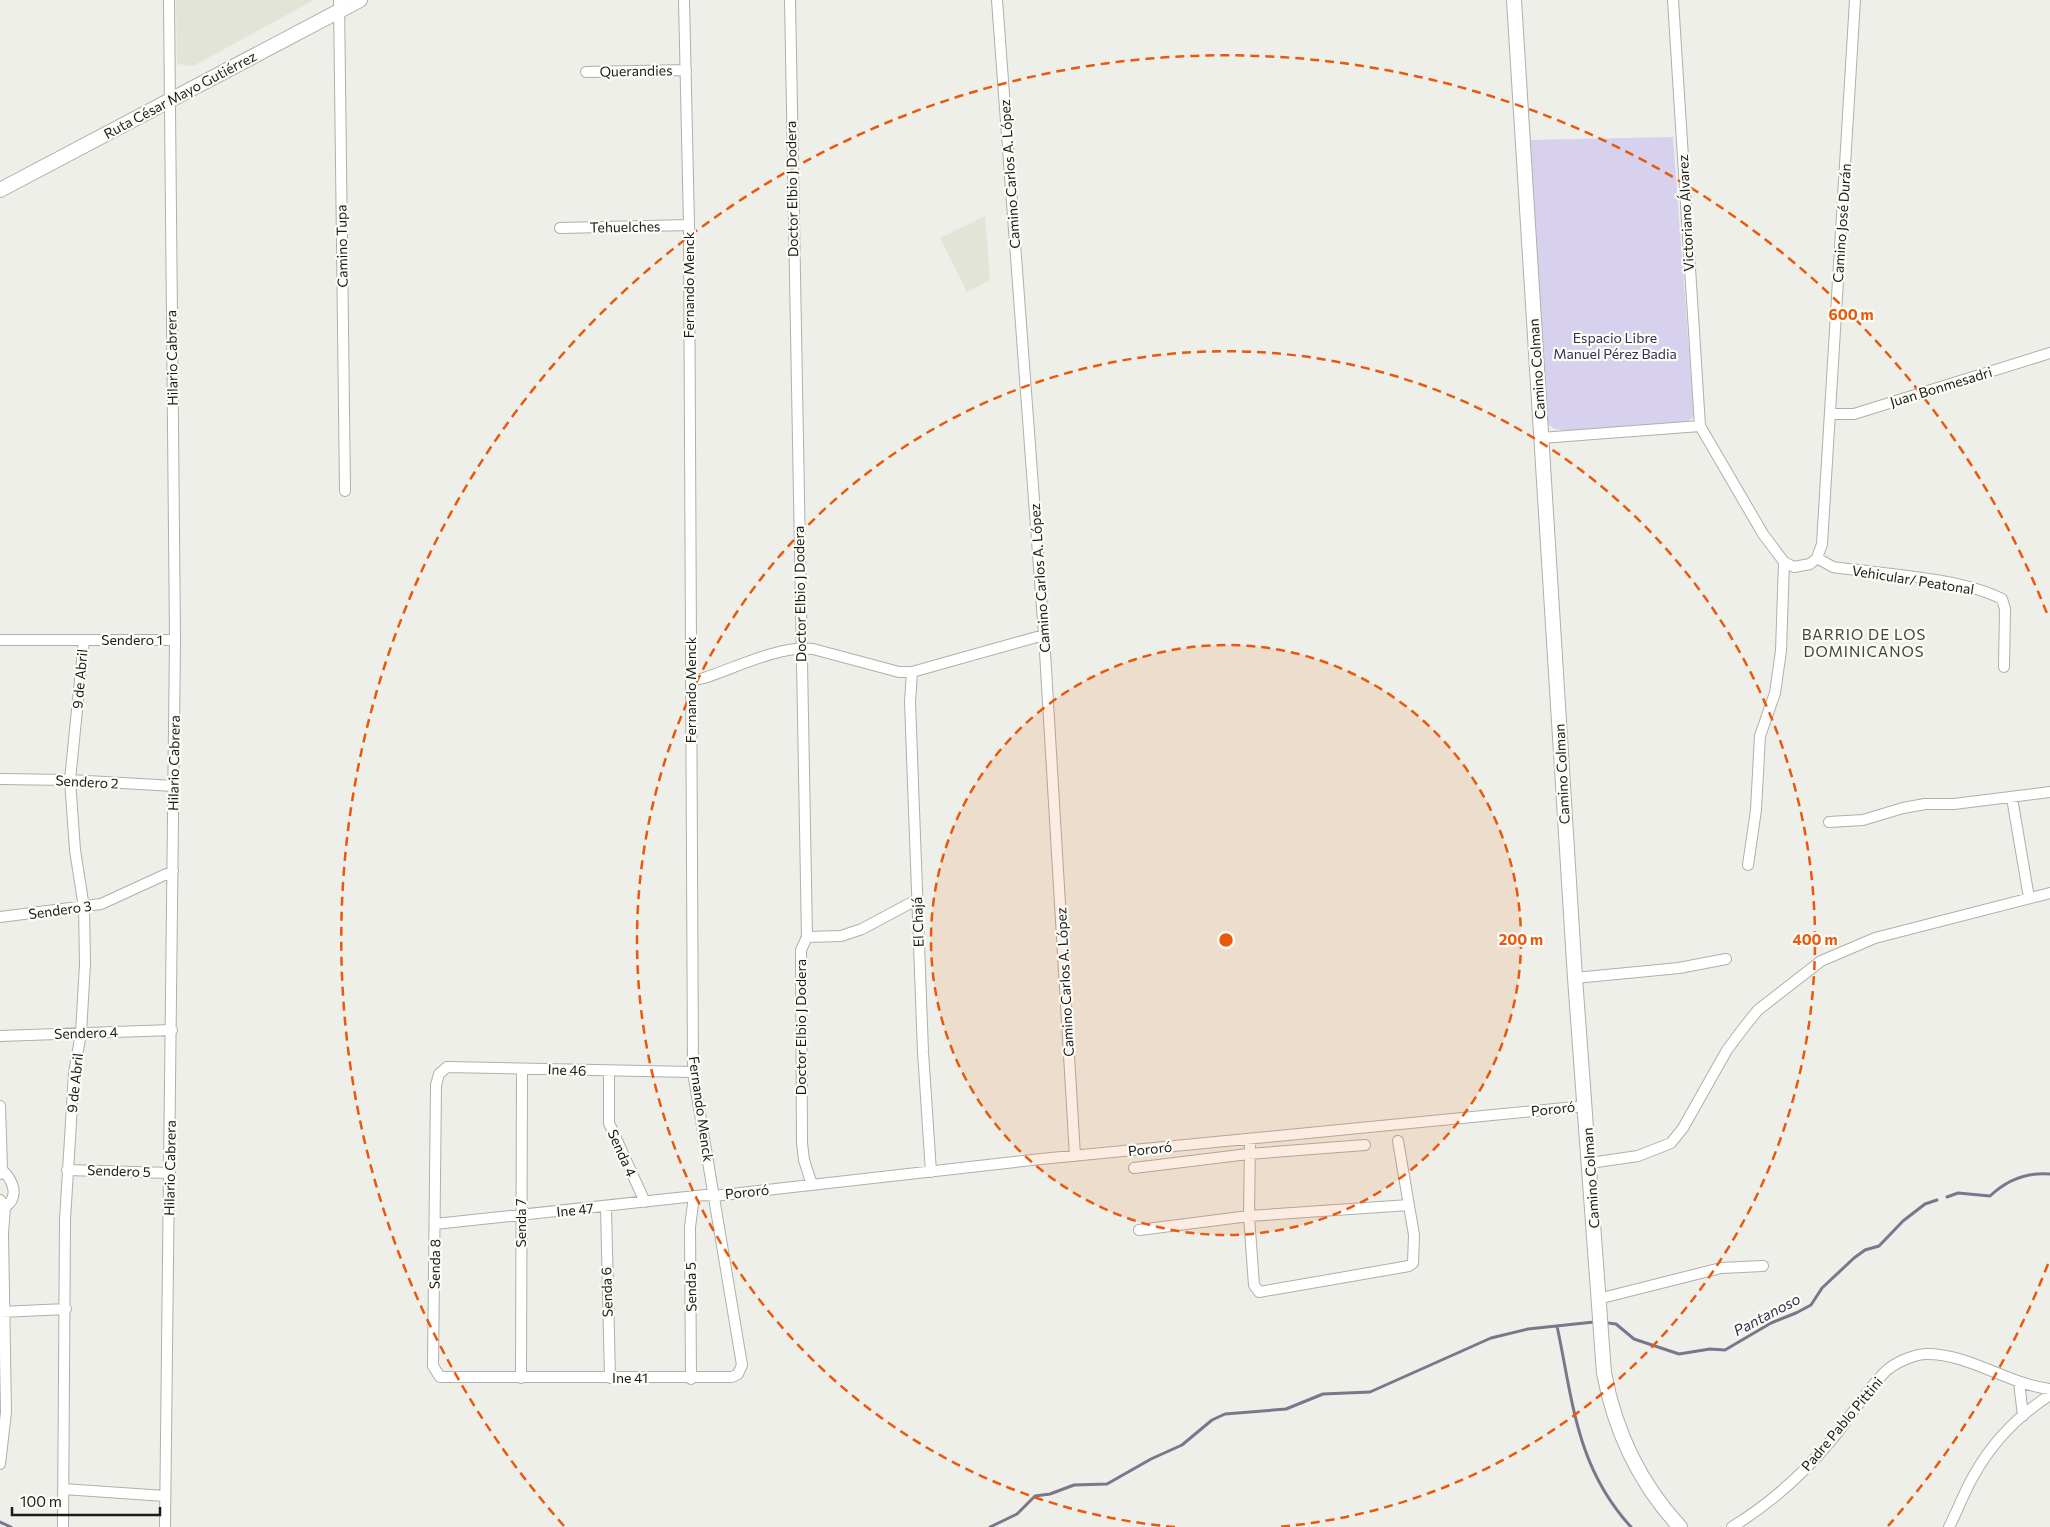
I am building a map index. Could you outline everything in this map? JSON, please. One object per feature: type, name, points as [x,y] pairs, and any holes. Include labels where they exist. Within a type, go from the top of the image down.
[{"type":"street","name":"Hilario Cabrera","points":[[165,1527],[175,640],[168,0]]},
{"type":"street","name":"Ruta César Mayo Gutiérrez","points":[[0,190],[170,100],[339,5],[360,0]]},
{"type":"street","name":"Fernando Menck","points":[[684,0],[689,225],[693,1072],[742,1365],[738,1374]]},
{"type":"street","name":"Doctor Elbio J Dodera","points":[[790,0],[807,937],[801,950],[802,1143],[804,1160],[812,1185]]},
{"type":"street","name":"Camino Carlos A. López","points":[[997,0],[1044,635],[1075,1156]]},
{"type":"street","name":"Camino Colman","points":[[1514,0],[1575,978],[1604,1374],[1618,1426],[1643,1478],[1667,1513],[1680,1527]]},
{"type":"street","name":"Victoriano Álvarez","points":[[1673,0],[1700,426]]},
{"type":"street","name":"Camino José Durán","points":[[1816,558],[1822,544],[1855,0]]},
{"type":"street","name":"Camino Tupa","points":[[339,5],[345,491]]},
{"type":"street","name":"Querandies","points":[[586,72],[686,70]]},
{"type":"street","name":"Tehuelches","points":[[560,228],[689,225]]},
{"type":"street","name":"Juan Bonmesadri","points":[[1831,414],[1854,414],[2050,353]]},
{"type":"street","points":[[1541,438],[1700,426],[1763,534],[1784,562],[1794,567],[1802,567],[1810,564],[1816,558]]},
{"type":"street","name":"Vehicular/ Peatonal","points":[[1816,558],[1832,567],[1957,584],[1989,592],[2002,598],[2005,609],[2004,667]]},
{"type":"street","points":[[1748,865],[1756,810],[1760,736],[1775,693],[1781,651],[1784,562]]},
{"type":"street","points":[[691,681],[779,653],[801,649],[813,649],[899,672],[912,672],[1044,635]]},
{"type":"street","name":"Sendero 1","points":[[0,640],[175,640]]},
{"type":"street","name":"9 de Abril","points":[[63,1527],[66,1309],[65,1220],[74,1073],[81,1033],[85,964],[84,908],[75,850],[70,780],[84,640]]},
{"type":"street","name":"El Chajá","points":[[912,672],[910,702],[931,1172]]},
{"type":"street","name":"Sendero 2","points":[[0,780],[70,780],[174,786]]},
{"type":"street","points":[[1829,822],[1863,820],[1903,808],[2012,798],[2050,792]]},
{"type":"street","points":[[2012,798],[2029,898]]},
{"type":"street","name":"Sendero 3","points":[[0,917],[84,908],[101,904],[173,871]]},
{"type":"street","points":[[1590,1163],[1638,1156],[1671,1143],[1684,1128],[1734,1040],[1758,1010],[1808,970],[1834,954],[1876,938],[2050,893]]},
{"type":"street","points":[[807,937],[841,936],[862,929],[918,899]]},
{"type":"street","points":[[1575,978],[1679,968],[1726,959]]},
{"type":"street","name":"Sendero 4","points":[[0,1036],[172,1030]]},
{"type":"street","name":"Ine 46","points":[[443,1070],[447,1067],[693,1072]]},
{"type":"street","name":"Senda 7","points":[[521,1378],[522,1069]]},
{"type":"street","name":"Senda 8","points":[[443,1070],[439,1074],[436,1085],[433,1366],[435,1372],[440,1377],[521,1378]]},
{"type":"street","name":"Senda 4","points":[[609,1071],[609,1124],[645,1202]]},
{"type":"street","points":[[0,1106],[1,1172],[8,1176],[14,1187],[13,1198],[2,1203],[2,1312],[6,1412],[0,1464]]},
{"type":"street","name":"Pororó","points":[[714,1196],[1075,1156],[1585,1106]]},
{"type":"street","points":[[1250,1139],[1248,1154],[1249,1216],[1254,1285],[1259,1292],[1409,1266],[1415,1258],[1409,1204],[1398,1141]]},
{"type":"street","points":[[1134,1168],[1248,1154],[1365,1145]]},
{"type":"street","name":"Sendero 5","points":[[68,1170],[170,1173]]},
{"type":"street","name":"Ine 47","points":[[435,1224],[694,1196],[714,1196]]},
{"type":"street","name":"Senda 5","points":[[691,1379],[690,1228],[694,1196]]},
{"type":"street","points":[[1139,1230],[1249,1216],[1409,1204]]},
{"type":"street","name":"Senda 6","points":[[606,1207],[610,1378]]},
{"type":"street","points":[[1598,1299],[1720,1268],[1763,1266]]},
{"type":"street","points":[[2,1312],[66,1309]]},
{"type":"street","name":"Padre Pablo Pittini","points":[[1732,1527],[1776,1496],[1804,1471],[1829,1443],[1886,1371],[1901,1362],[1924,1354],[1950,1356],[2019,1382],[2050,1389]]},
{"type":"street","name":"Ine 41","points":[[521,1378],[691,1379],[732,1377],[738,1374]]},
{"type":"street","points":[[2019,1382],[2023,1416]]},
{"type":"street","points":[[1949,1527],[1982,1462],[2002,1437],[2023,1416],[2050,1395]]},
{"type":"street","points":[[63,1489],[165,1496]]},
{"type":"shaded area","points":[[176,0],[314,0],[193,66],[177,64]]},
{"type":"shaded area","points":[[985,216],[990,280],[967,292],[940,238]]},
{"type":"green space","name":"Espacio Libre Manuel Pérez Badia","points":[[1673,137],[1694,417],[1681,425],[1569,430],[1551,427],[1546,417],[1528,140]]},
{"type":"waterway","name":"Pantanoso","points":[[1947,1197],[1958,1193],[1990,1196],[2010,1181],[2018,1178],[2033,1174],[2050,1174]]},
{"type":"waterway","name":"Pantanoso","points":[[1608,1323],[1616,1324],[1634,1339],[1679,1354],[1710,1349],[1725,1350],[1771,1323],[1811,1305],[1822,1288],[1854,1258],[1865,1250],[1879,1246],[1903,1221],[1925,1204],[1937,1200]]},
{"type":"waterway","points":[[990,1527],[1017,1514],[1035,1496],[1050,1494],[1074,1485],[1107,1484],[1151,1459],[1182,1445],[1212,1420],[1225,1414],[1286,1409],[1323,1394],[1370,1392],[1491,1338],[1528,1329],[1594,1322]]},
{"type":"waterway","points":[[1557,1326],[1573,1407],[1588,1457],[1598,1481],[1631,1527]]},
{"type":"waterway","points":[[0,1522],[11,1527]]},
{"type":"district","name":"BARRIO DE LOS DOMINICANOS","points":[[1864,644]]}]
